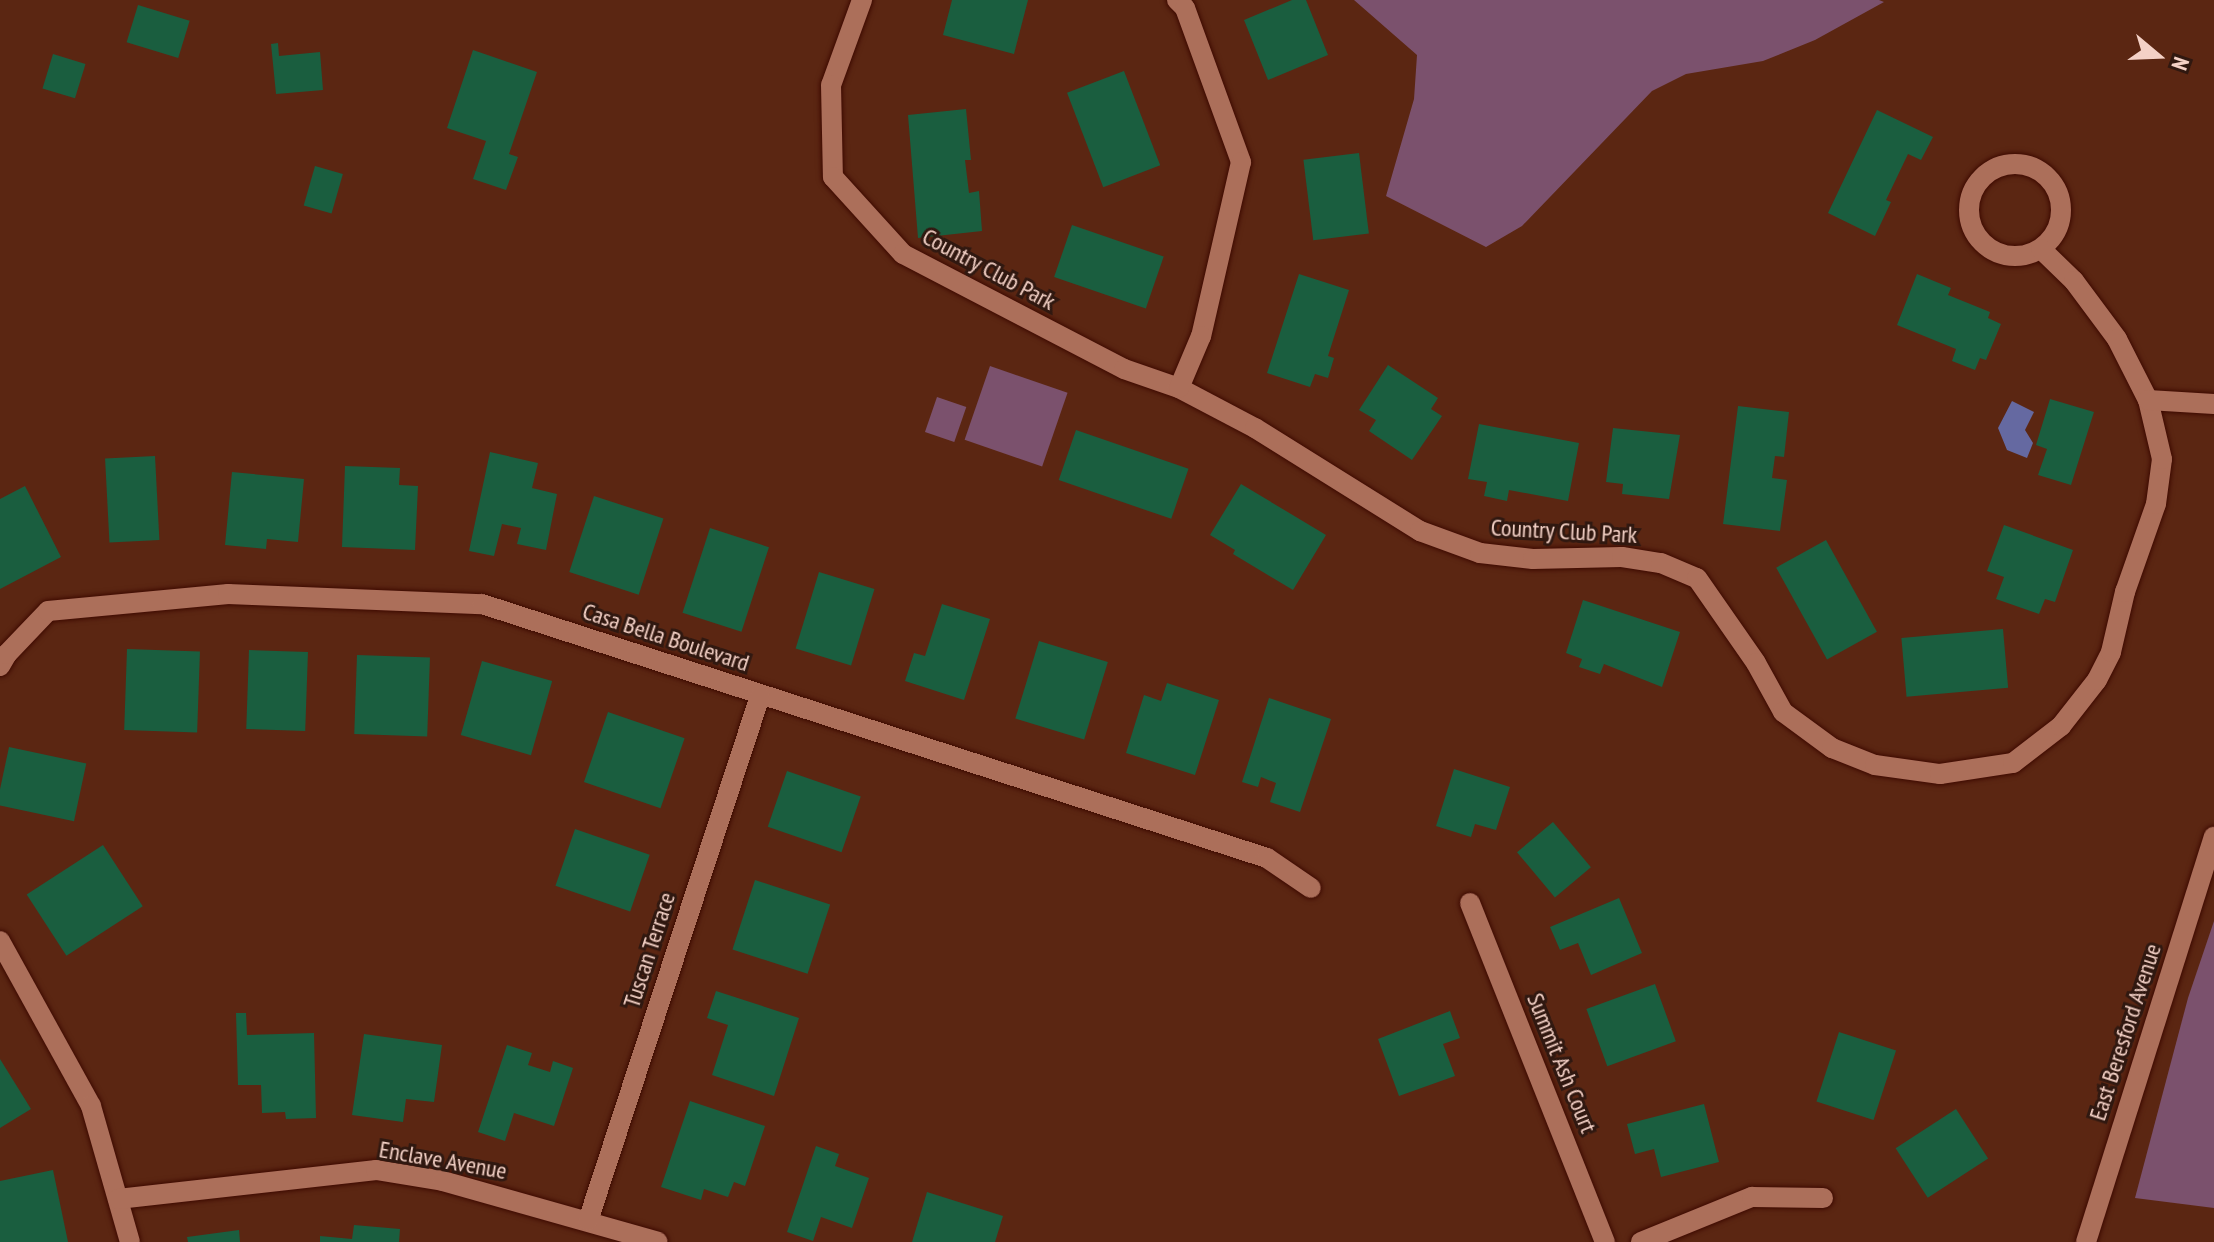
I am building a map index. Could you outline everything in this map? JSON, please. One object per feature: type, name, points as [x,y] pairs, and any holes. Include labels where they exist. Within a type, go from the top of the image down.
[{"type":"street","name":"Country Club Park","points":[[862,0],[831,85],[833,177],[903,254],[1124,369],[1179,388],[1255,428],[1420,531],[1480,553],[1533,559],[1622,557],[1661,563],[1697,578],[1756,663],[1783,712],[1832,748],[1875,765],[1940,774],[2013,763],[2061,726],[2097,680],[2111,652],[2125,592],[2156,504],[2162,459],[2148,400],[2117,339],[2074,281],[2041,249]]},
{"type":"street","points":[[1177,0],[1185,8],[1241,162],[1201,336],[1179,388]]},
{"type":"street","points":[[2011,164],[2027,166],[2042,173],[2054,186],[2060,202],[2060,221],[2041,249],[2020,256],[2004,255],[1979,239],[1969,214],[1971,197],[1988,173],[2011,164]]},
{"type":"street","points":[[2148,400],[2214,404]]},
{"type":"street","name":"Casa Bella Boulevard","points":[[0,666],[7,654],[48,611],[228,594],[482,604],[1267,858],[1311,888]]},
{"type":"street","name":"Tuscan Terrace","points":[[588,1221],[760,696]]},
{"type":"street","name":"East Beresford Avenue","points":[[2086,1242],[2214,837]]},
{"type":"street","name":"Summit Ash Court","points":[[1470,903],[1605,1242]]},
{"type":"street","points":[[0,941],[91,1106],[130,1242]]},
{"type":"street","name":"Enclave Avenue","points":[[118,1199],[376,1170],[443,1181],[658,1242]]},
{"type":"street","points":[[1641,1242],[1752,1197],[1823,1198]]},
{"type":"shaded area","points":[[1354,0],[1884,2],[1815,40],[1763,61],[1686,74],[1652,91],[1522,226],[1486,247],[1386,196],[1414,99],[1417,55]]},
{"type":"shaded area","points":[[990,366],[1068,393],[1042,466],[965,440]]},
{"type":"shaded area","points":[[937,397],[966,407],[954,442],[925,432]]},
{"type":"shaded area","points":[[2214,921],[2214,1208],[2135,1198],[2188,998]]},
{"type":"water","points":[[2012,401],[2034,412],[2025,430],[2033,443],[2027,458],[2007,450],[1998,428]]},
{"type":"building","points":[[952,0],[1028,0],[1014,54],[943,35]]},
{"type":"building","points":[[1292,0],[1306,0],[1328,55],[1268,80],[1244,20]]},
{"type":"building","points":[[138,5],[190,21],[178,58],[127,42]]},
{"type":"building","points":[[278,43],[279,56],[320,52],[323,90],[276,94],[271,44]]},
{"type":"building","points":[[473,50],[537,72],[509,154],[518,157],[506,190],[473,179],[486,141],[447,128]]},
{"type":"building","points":[[53,54],[86,64],[75,98],[42,88]]},
{"type":"building","points":[[1124,71],[1160,165],[1103,187],[1067,93]]},
{"type":"building","points":[[966,109],[971,160],[965,160],[969,193],[979,191],[982,231],[918,238],[908,115]]},
{"type":"building","points":[[1877,110],[1933,137],[1921,160],[1908,154],[1886,200],[1891,202],[1875,236],[1828,213]]},
{"type":"building","points":[[1359,153],[1369,233],[1313,240],[1303,160]]},
{"type":"building","points":[[315,166],[343,174],[332,213],[304,205]]},
{"type":"building","points":[[1072,225],[1164,257],[1146,309],[1054,277]]},
{"type":"building","points":[[1299,274],[1349,290],[1328,356],[1334,358],[1328,378],[1315,374],[1310,387],[1267,373]]},
{"type":"building","points":[[1917,274],[1951,288],[1948,295],[1990,312],[1988,318],[2001,324],[1986,360],[1980,358],[1975,370],[1952,361],[1956,349],[1897,325]]},
{"type":"building","points":[[1388,365],[1438,398],[1431,409],[1442,416],[1412,460],[1369,431],[1376,420],[1359,410]]},
{"type":"building","points":[[2050,399],[2094,412],[2071,485],[2038,475],[2047,449],[2036,445]]},
{"type":"building","points":[[1738,406],[1789,412],[1784,457],[1775,456],[1772,478],[1787,480],[1780,531],[1723,524]]},
{"type":"building","points":[[1479,424],[1579,443],[1568,501],[1509,490],[1507,501],[1484,496],[1487,482],[1468,479]]},
{"type":"building","points":[[1613,428],[1680,435],[1669,499],[1622,494],[1623,484],[1606,482]]},
{"type":"building","points":[[1076,430],[1189,469],[1171,519],[1059,480]]},
{"type":"building","points":[[490,452],[538,463],[532,488],[557,494],[546,550],[517,544],[521,528],[502,524],[494,556],[469,551]]},
{"type":"building","points":[[155,456],[159,540],[109,543],[105,459]]},
{"type":"building","points":[[345,466],[400,468],[399,485],[418,486],[415,550],[342,547]]},
{"type":"building","points":[[232,472],[304,479],[298,542],[267,539],[266,549],[225,545]]},
{"type":"building","points":[[1241,484],[1326,535],[1293,590],[1233,554],[1235,550],[1210,535]]},
{"type":"building","points":[[25,486],[61,557],[0,589],[0,499]]},
{"type":"building","points":[[594,496],[663,519],[639,595],[569,572]]},
{"type":"building","points":[[2004,525],[2073,550],[2055,602],[2045,599],[2039,614],[1996,599],[2004,577],[1987,571]]},
{"type":"building","points":[[710,528],[769,547],[741,632],[682,613]]},
{"type":"building","points":[[1826,540],[1877,632],[1827,659],[1776,568]]},
{"type":"building","points":[[819,572],[874,589],[851,665],[796,649]]},
{"type":"building","points":[[1583,600],[1680,632],[1662,687],[1604,664],[1600,674],[1579,667],[1582,659],[1566,653]]},
{"type":"building","points":[[942,604],[990,619],[964,700],[905,681],[914,653],[925,656]]},
{"type":"building","points":[[2003,629],[2008,688],[1907,697],[1901,638]]},
{"type":"building","points":[[1039,641],[1108,662],[1084,740],[1015,718]]},
{"type":"building","points":[[127,649],[200,652],[197,732],[124,730]]},
{"type":"building","points":[[249,650],[308,652],[305,731],[246,729]]},
{"type":"building","points":[[357,655],[430,658],[427,736],[354,734]]},
{"type":"building","points":[[482,661],[552,681],[531,755],[461,735]]},
{"type":"building","points":[[1167,683],[1219,700],[1195,775],[1126,753],[1144,695],[1161,701]]},
{"type":"building","points":[[1269,698],[1331,719],[1300,812],[1270,802],[1276,783],[1261,777],[1258,787],[1242,782]]},
{"type":"building","points":[[608,712],[685,738],[660,808],[584,782]]},
{"type":"building","points":[[9,747],[86,763],[74,821],[0,805],[0,789]]},
{"type":"building","points":[[1454,769],[1510,787],[1496,830],[1475,824],[1471,837],[1436,826]]},
{"type":"building","points":[[787,771],[861,796],[842,852],[768,827]]},
{"type":"building","points":[[1553,822],[1591,867],[1555,897],[1517,852]]},
{"type":"building","points":[[575,829],[650,855],[630,911],[555,886]]},
{"type":"building","points":[[103,845],[143,906],[66,956],[27,895]]},
{"type":"building","points":[[755,880],[830,904],[808,974],[732,949]]},
{"type":"building","points":[[1619,898],[1642,953],[1591,975],[1578,943],[1560,950],[1550,927]]},
{"type":"building","points":[[1655,984],[1676,1041],[1607,1066],[1586,1009]]},
{"type":"building","points":[[716,991],[799,1018],[774,1096],[712,1075],[728,1025],[707,1018]]},
{"type":"building","points":[[1450,1011],[1460,1038],[1443,1044],[1455,1076],[1399,1096],[1378,1039]]},
{"type":"building","points":[[236,1013],[246,1013],[247,1035],[314,1033],[316,1118],[286,1119],[285,1112],[262,1113],[261,1085],[238,1085]]},
{"type":"building","points":[[1839,1032],[1896,1051],[1874,1120],[1816,1101]]},
{"type":"building","points":[[364,1034],[442,1045],[434,1102],[406,1099],[403,1122],[352,1115]]},
{"type":"building","points":[[507,1045],[532,1053],[528,1065],[550,1072],[553,1061],[573,1068],[554,1126],[514,1113],[505,1141],[478,1132]]},
{"type":"building","points":[[0,1059],[31,1109],[0,1128]]},
{"type":"building","points":[[690,1101],[765,1126],[745,1186],[734,1182],[728,1197],[704,1189],[701,1200],[661,1187]]},
{"type":"building","points":[[1704,1104],[1719,1162],[1661,1177],[1654,1149],[1635,1154],[1627,1124]]},
{"type":"building","points":[[1956,1109],[1988,1158],[1928,1198],[1896,1148]]},
{"type":"building","points":[[816,1146],[839,1154],[835,1166],[869,1178],[852,1228],[821,1217],[813,1241],[787,1232]]},
{"type":"building","points":[[53,1170],[68,1242],[0,1242],[0,1181]]},
{"type":"building","points":[[927,1192],[1003,1216],[995,1242],[912,1242]]},
{"type":"building","points":[[354,1225],[400,1229],[399,1242],[320,1242],[320,1236],[352,1239]]},
{"type":"building","points":[[239,1230],[240,1242],[188,1242],[187,1237]]}]
